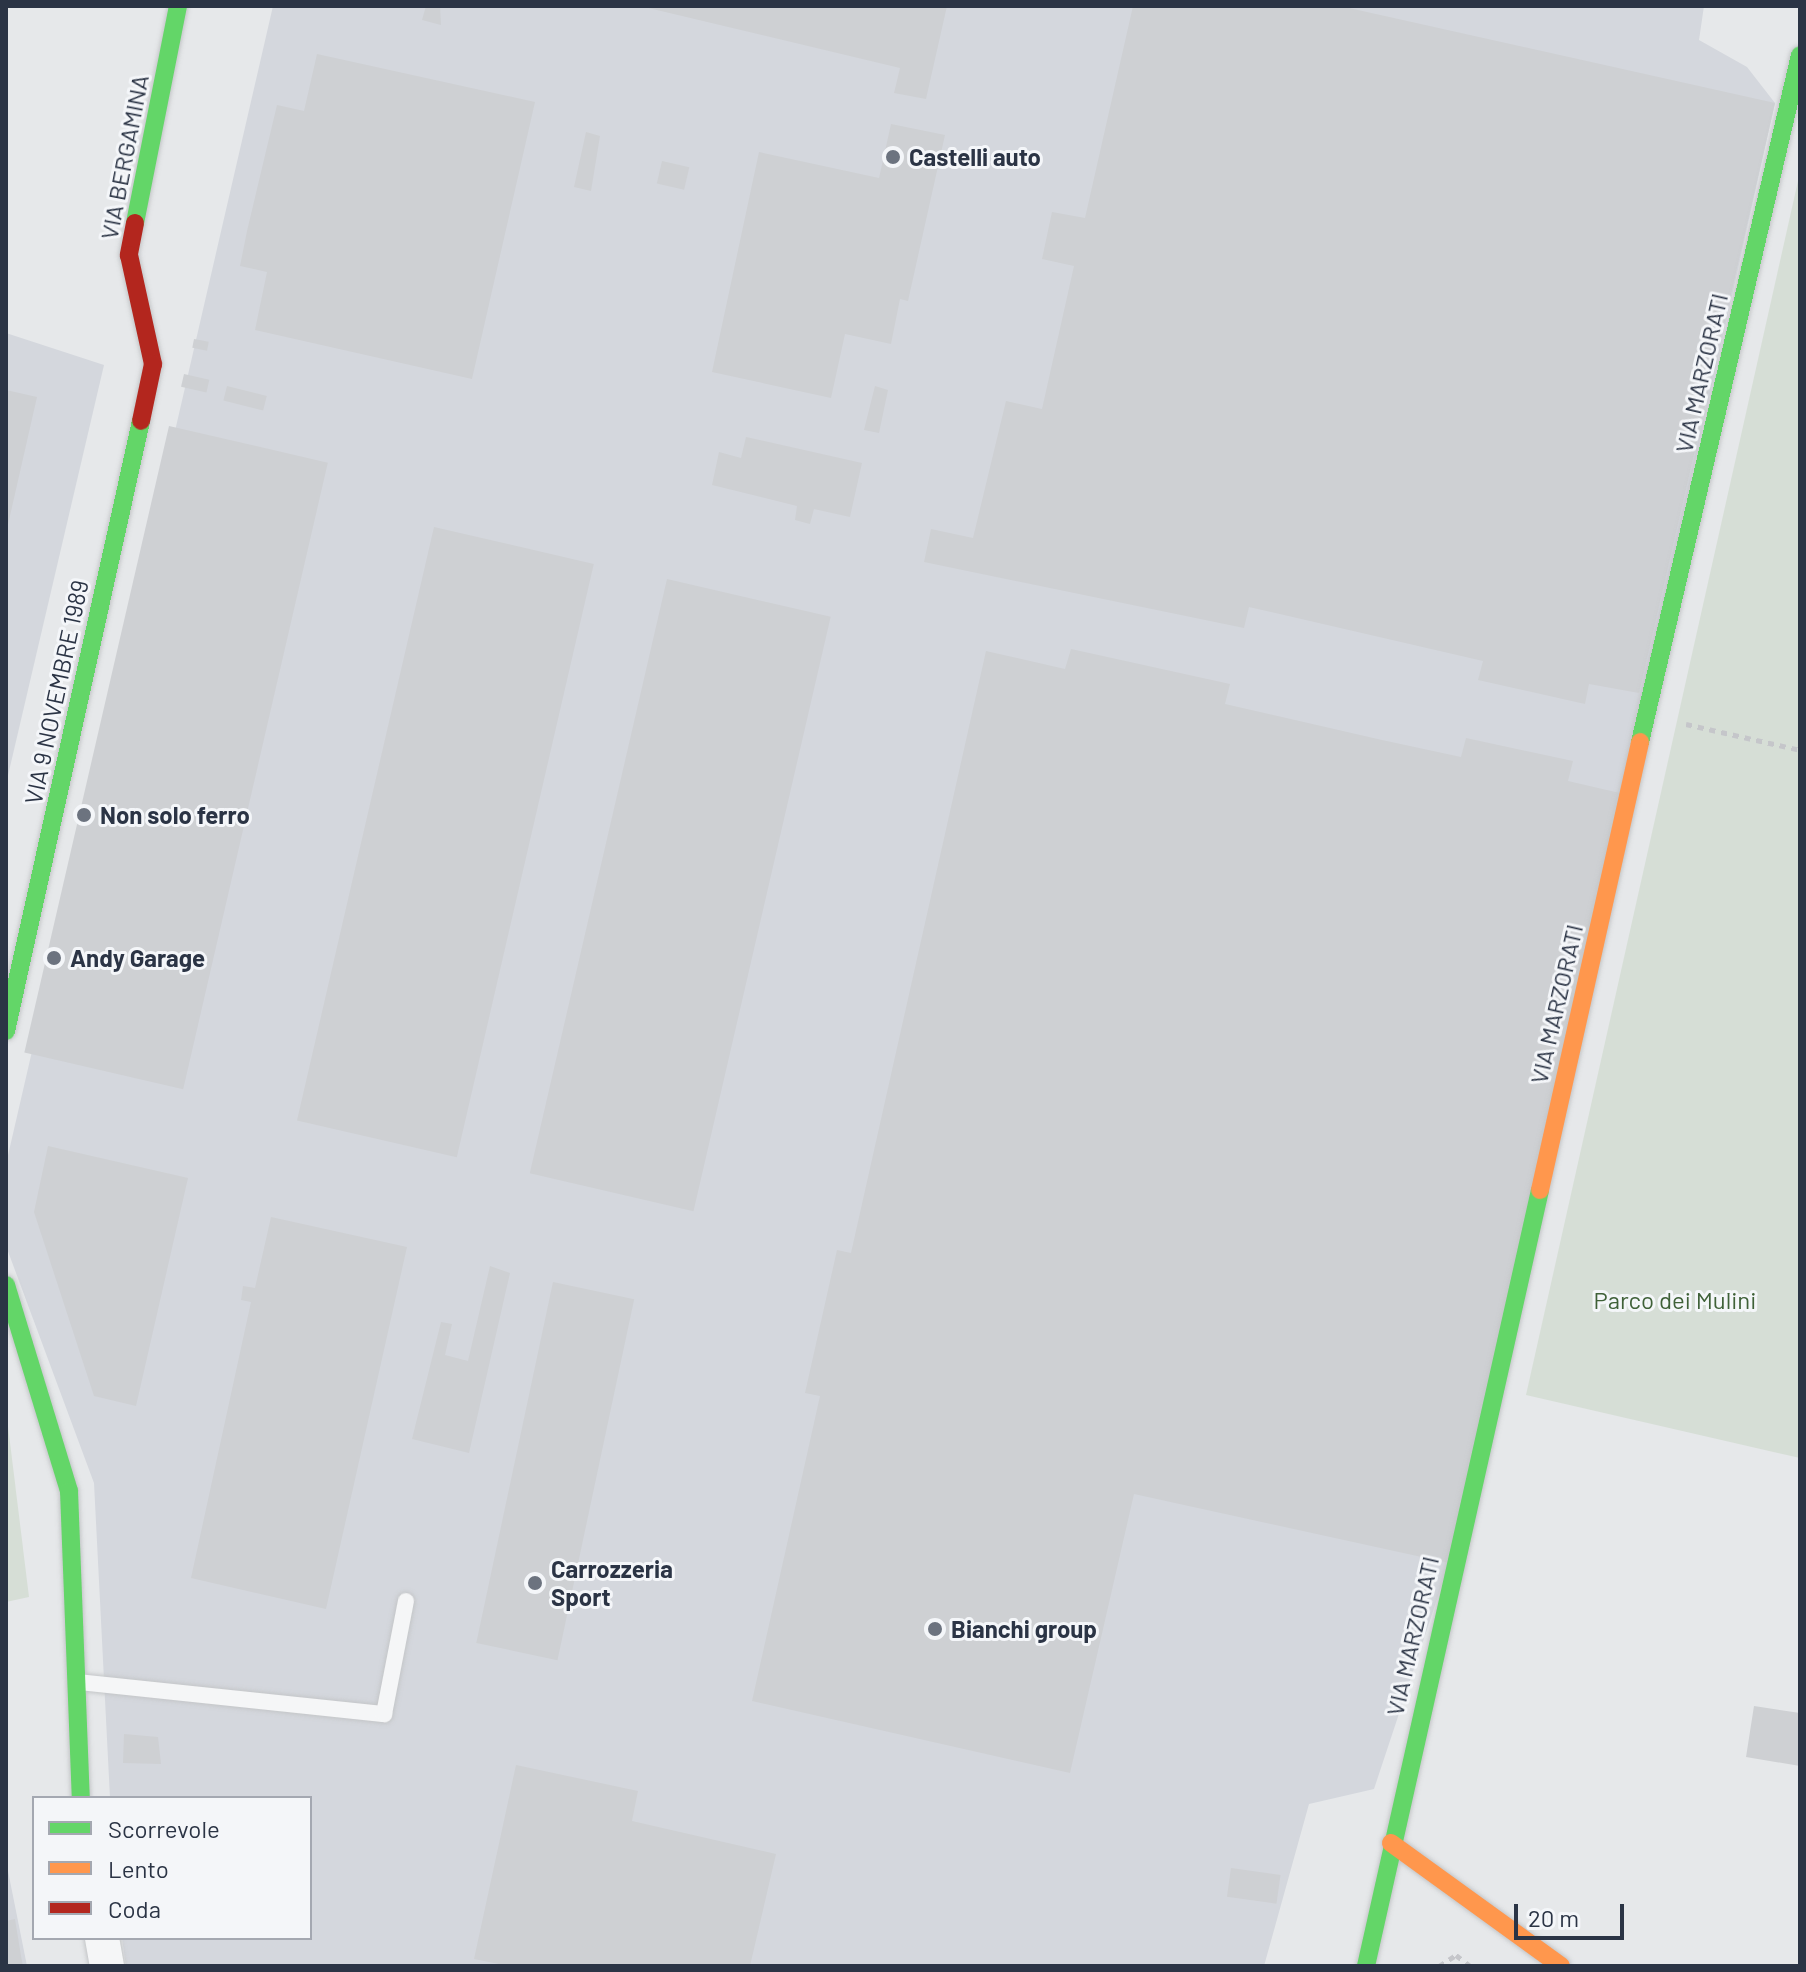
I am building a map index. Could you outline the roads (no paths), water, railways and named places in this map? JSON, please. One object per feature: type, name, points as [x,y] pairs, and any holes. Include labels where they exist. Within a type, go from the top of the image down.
[{"type":"street","name":"VIA BERGAMINA","points":[[153,364],[129,255],[178,6]]},
{"type":"street","name":"VIA MARZORATI","points":[[1366,1966],[1391,1843],[1646,715],[1800,55]]},
{"type":"street","name":"VIA 9 NOVEMBRE 1989","points":[[6,1031],[153,364]]},
{"type":"street","points":[[6,1285],[69,1491],[81,1796]]},
{"type":"street","points":[[1391,1843],[1561,1966]]},
{"type":"street","points":[[102,1940],[107,1966]]},
{"type":"lane","points":[[76,1682],[384,1714],[406,1601]]},
{"type":"place","name":"Castelli auto","points":[[893,157]]},
{"type":"place","name":"Non solo ferro","points":[[84,815]]},
{"type":"place","name":"Andy Garage","points":[[54,958]]},
{"type":"place","name":"Carrozzeria Sport","points":[[535,1583]]},
{"type":"place","name":"Bianchi group","points":[[935,1629]]},
{"type":"park label","name":"Parco dei Mulini","points":[[1675,1300]]}]
